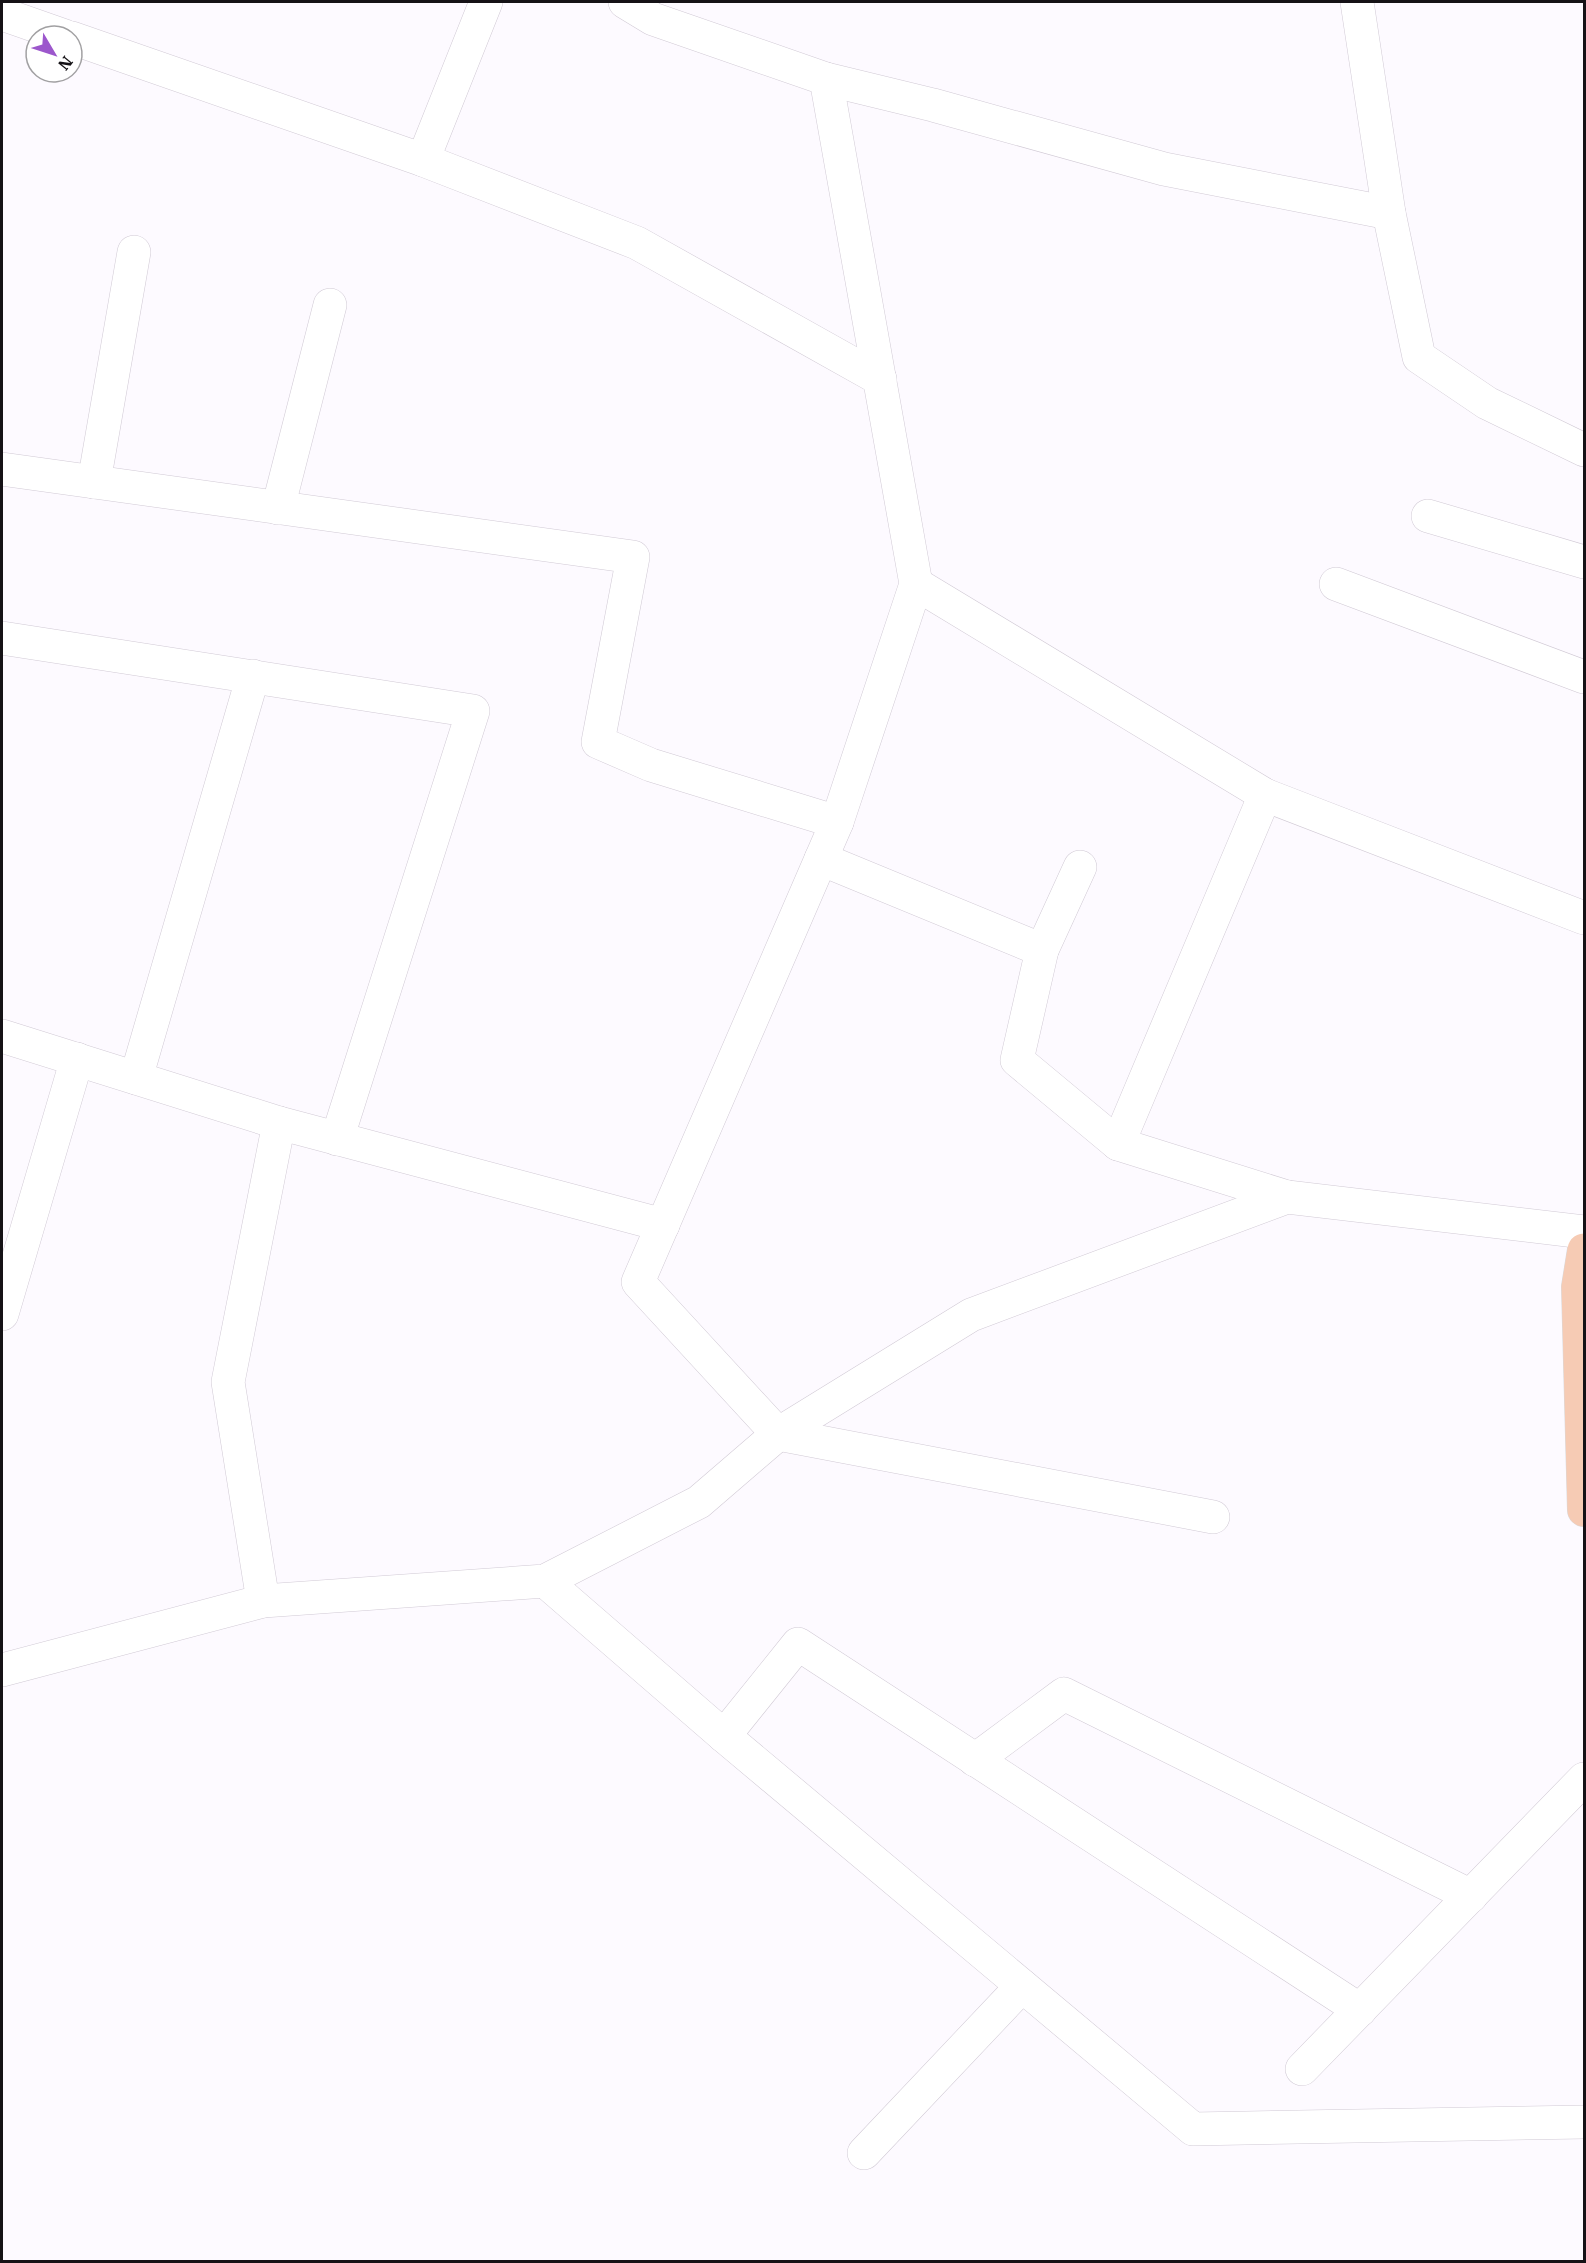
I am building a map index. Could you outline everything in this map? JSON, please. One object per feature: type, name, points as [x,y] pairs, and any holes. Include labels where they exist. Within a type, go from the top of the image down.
[{"type":"main road","points":[[1584,1250],[1578,1287],[1584,1510]]},
{"type":"street","points":[[423,160],[486,2]]},
{"type":"street","points":[[625,2],[653,19],[826,79],[933,105],[1164,170],[1389,213]]},
{"type":"street","points":[[1357,2],[1389,213],[1419,357],[1487,403],[1584,450]]},
{"type":"street","points":[[2,14],[31,24]]},
{"type":"street","points":[[84,42],[423,160],[637,243],[880,378]]},
{"type":"street","points":[[826,79],[916,584],[837,822],[638,1282],[778,1434],[1213,1517]]},
{"type":"street","points":[[94,482],[134,252]]},
{"type":"street","points":[[278,508],[330,305]]},
{"type":"street","points":[[2,469],[633,557],[598,742],[651,765],[837,822]]},
{"type":"street","points":[[1428,516],[1584,562]]},
{"type":"street","points":[[916,584],[1265,795],[1584,918]]},
{"type":"street","points":[[1336,584],[1584,677]]},
{"type":"street","points":[[4,648],[253,676],[473,711],[337,1138]]},
{"type":"street","points":[[136,1078],[253,676]]},
{"type":"street","points":[[1118,1144],[1265,795]]},
{"type":"street","points":[[821,859],[1042,950]]},
{"type":"street","points":[[1080,867],[1042,950],[1017,1060],[1118,1144],[1287,1197],[1584,1232]]},
{"type":"street","points":[[2,1036],[279,1123],[663,1225]]},
{"type":"street","points":[[2,1314],[77,1059]]},
{"type":"street","points":[[262,1601],[228,1382],[279,1123]]},
{"type":"street","points":[[2,1670],[262,1601],[545,1581],[699,1502],[778,1434],[971,1315],[1287,1197]]},
{"type":"street","points":[[545,1581],[724,1736],[1193,2129],[1584,2122]]},
{"type":"street","points":[[724,1736],[798,1644],[1360,2010]]},
{"type":"street","points":[[975,1760],[1064,1694],[1471,1896]]},
{"type":"street","points":[[1302,2069],[1584,1779]]},
{"type":"street","points":[[864,2153],[1022,1986]]}]
